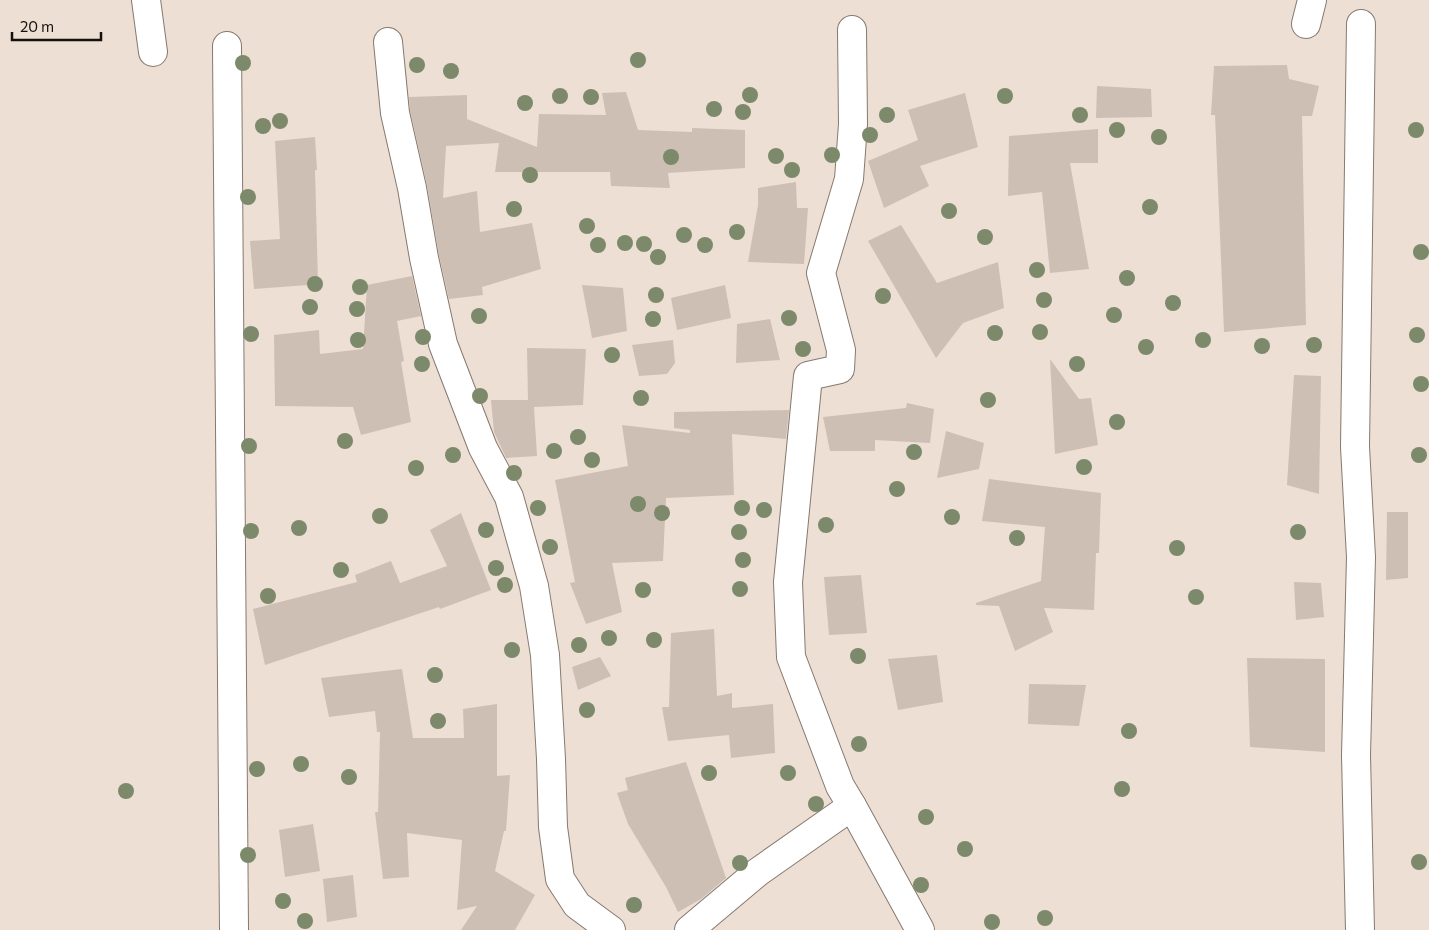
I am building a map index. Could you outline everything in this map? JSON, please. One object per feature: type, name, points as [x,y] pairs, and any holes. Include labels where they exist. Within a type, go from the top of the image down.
[{"type":"street","points":[[146,0],[153,52]]},
{"type":"street","points":[[1360,930],[1356,755],[1361,557],[1355,447],[1361,24]]},
{"type":"street","points":[[852,30],[853,124],[849,179],[821,273],[841,350],[840,368],[808,376],[788,582],[791,657],[840,786],[920,930]]},
{"type":"street","points":[[388,42],[396,112],[424,258],[443,344],[483,448],[509,498],[534,586],[545,655],[552,759],[553,827],[560,879],[577,905],[611,930]]},
{"type":"street","points":[[227,46],[234,930]]},
{"type":"street","points":[[689,930],[758,872],[852,806]]},
{"type":"building","points":[[1287,65],[1289,79],[1319,86],[1312,116],[1302,116],[1306,325],[1224,332],[1215,115],[1211,115],[1214,66]]},
{"type":"building","points":[[1097,86],[1151,89],[1152,117],[1096,118]]},
{"type":"building","points":[[626,92],[638,130],[692,132],[692,128],[745,130],[745,168],[668,173],[670,188],[611,186],[610,172],[495,172],[499,143],[446,146],[443,198],[477,191],[480,232],[532,223],[541,269],[482,287],[483,295],[449,299],[410,110],[409,97],[467,95],[467,119],[537,147],[539,114],[606,115],[602,93]]},
{"type":"building","points":[[965,93],[978,147],[920,166],[929,186],[884,208],[868,161],[918,140],[908,110]]},
{"type":"building","points":[[1098,129],[1098,163],[1070,163],[1089,269],[1050,273],[1042,192],[1008,196],[1009,136]]},
{"type":"building","points":[[315,137],[318,282],[308,285],[254,289],[250,241],[280,239],[275,141]]},
{"type":"building","points":[[796,182],[797,208],[808,208],[804,264],[748,262],[758,205],[758,188]]},
{"type":"building","points":[[901,225],[937,283],[998,262],[1004,308],[963,323],[936,358],[868,241]]},
{"type":"building","points":[[412,276],[421,316],[397,321],[404,361],[401,362],[411,422],[361,435],[353,407],[275,406],[274,335],[319,330],[320,354],[363,349],[367,285]]},
{"type":"building","points":[[582,285],[623,288],[627,331],[592,338]]},
{"type":"building","points":[[725,285],[731,318],[677,330],[671,298]]},
{"type":"building","points":[[770,319],[780,360],[736,363],[737,324]]},
{"type":"building","points":[[673,340],[675,363],[667,374],[639,376],[632,345]]},
{"type":"building","points":[[527,348],[586,349],[583,405],[534,407],[537,456],[506,458],[494,432],[491,400],[528,400]]},
{"type":"building","points":[[1050,359],[1079,399],[1091,398],[1098,445],[1055,454]]},
{"type":"building","points":[[1294,375],[1321,376],[1319,494],[1287,485]]},
{"type":"building","points":[[907,403],[934,409],[930,443],[875,440],[875,451],[830,451],[823,417],[906,408]]},
{"type":"building","points":[[789,410],[786,439],[732,434],[734,495],[666,498],[663,561],[612,563],[622,612],[586,624],[570,583],[575,582],[555,480],[628,466],[622,425],[690,433],[690,430],[674,428],[674,412]]},
{"type":"building","points":[[946,431],[984,443],[979,469],[937,478]]},
{"type":"building","points":[[989,479],[1101,493],[1099,553],[1096,553],[1094,610],[1044,608],[1053,632],[1015,651],[999,606],[976,605],[976,603],[1041,581],[1045,527],[982,521]]},
{"type":"building","points":[[1387,512],[1408,512],[1408,578],[1386,580]]},
{"type":"building","points":[[461,513],[491,590],[440,609],[439,607],[265,665],[253,609],[357,582],[355,575],[391,561],[400,583],[447,566],[430,530]]},
{"type":"building","points":[[861,575],[867,633],[829,635],[824,577]]},
{"type":"building","points":[[1294,582],[1321,583],[1324,617],[1296,620]]},
{"type":"building","points":[[714,629],[717,696],[732,693],[732,708],[773,704],[775,753],[731,758],[729,735],[668,741],[662,707],[669,707],[671,633]]},
{"type":"building","points":[[937,655],[943,702],[898,710],[888,659]]},
{"type":"building","points":[[600,657],[611,676],[578,690],[572,667]]},
{"type":"building","points":[[1247,658],[1325,659],[1325,752],[1250,747]]},
{"type":"building","points":[[402,669],[413,738],[464,738],[463,709],[497,704],[497,776],[510,775],[506,831],[504,831],[495,871],[535,895],[515,930],[461,930],[477,906],[457,910],[462,840],[407,833],[409,877],[383,879],[375,812],[378,812],[380,732],[377,732],[375,711],[329,717],[321,678]]},
{"type":"building","points":[[1029,684],[1086,685],[1079,726],[1028,724]]},
{"type":"building","points":[[686,762],[726,878],[701,899],[678,912],[666,887],[628,824],[617,793],[628,790],[625,778]]},
{"type":"building","points":[[313,824],[320,871],[285,877],[279,830]]},
{"type":"building","points":[[353,875],[357,917],[327,922],[323,879]]}]
